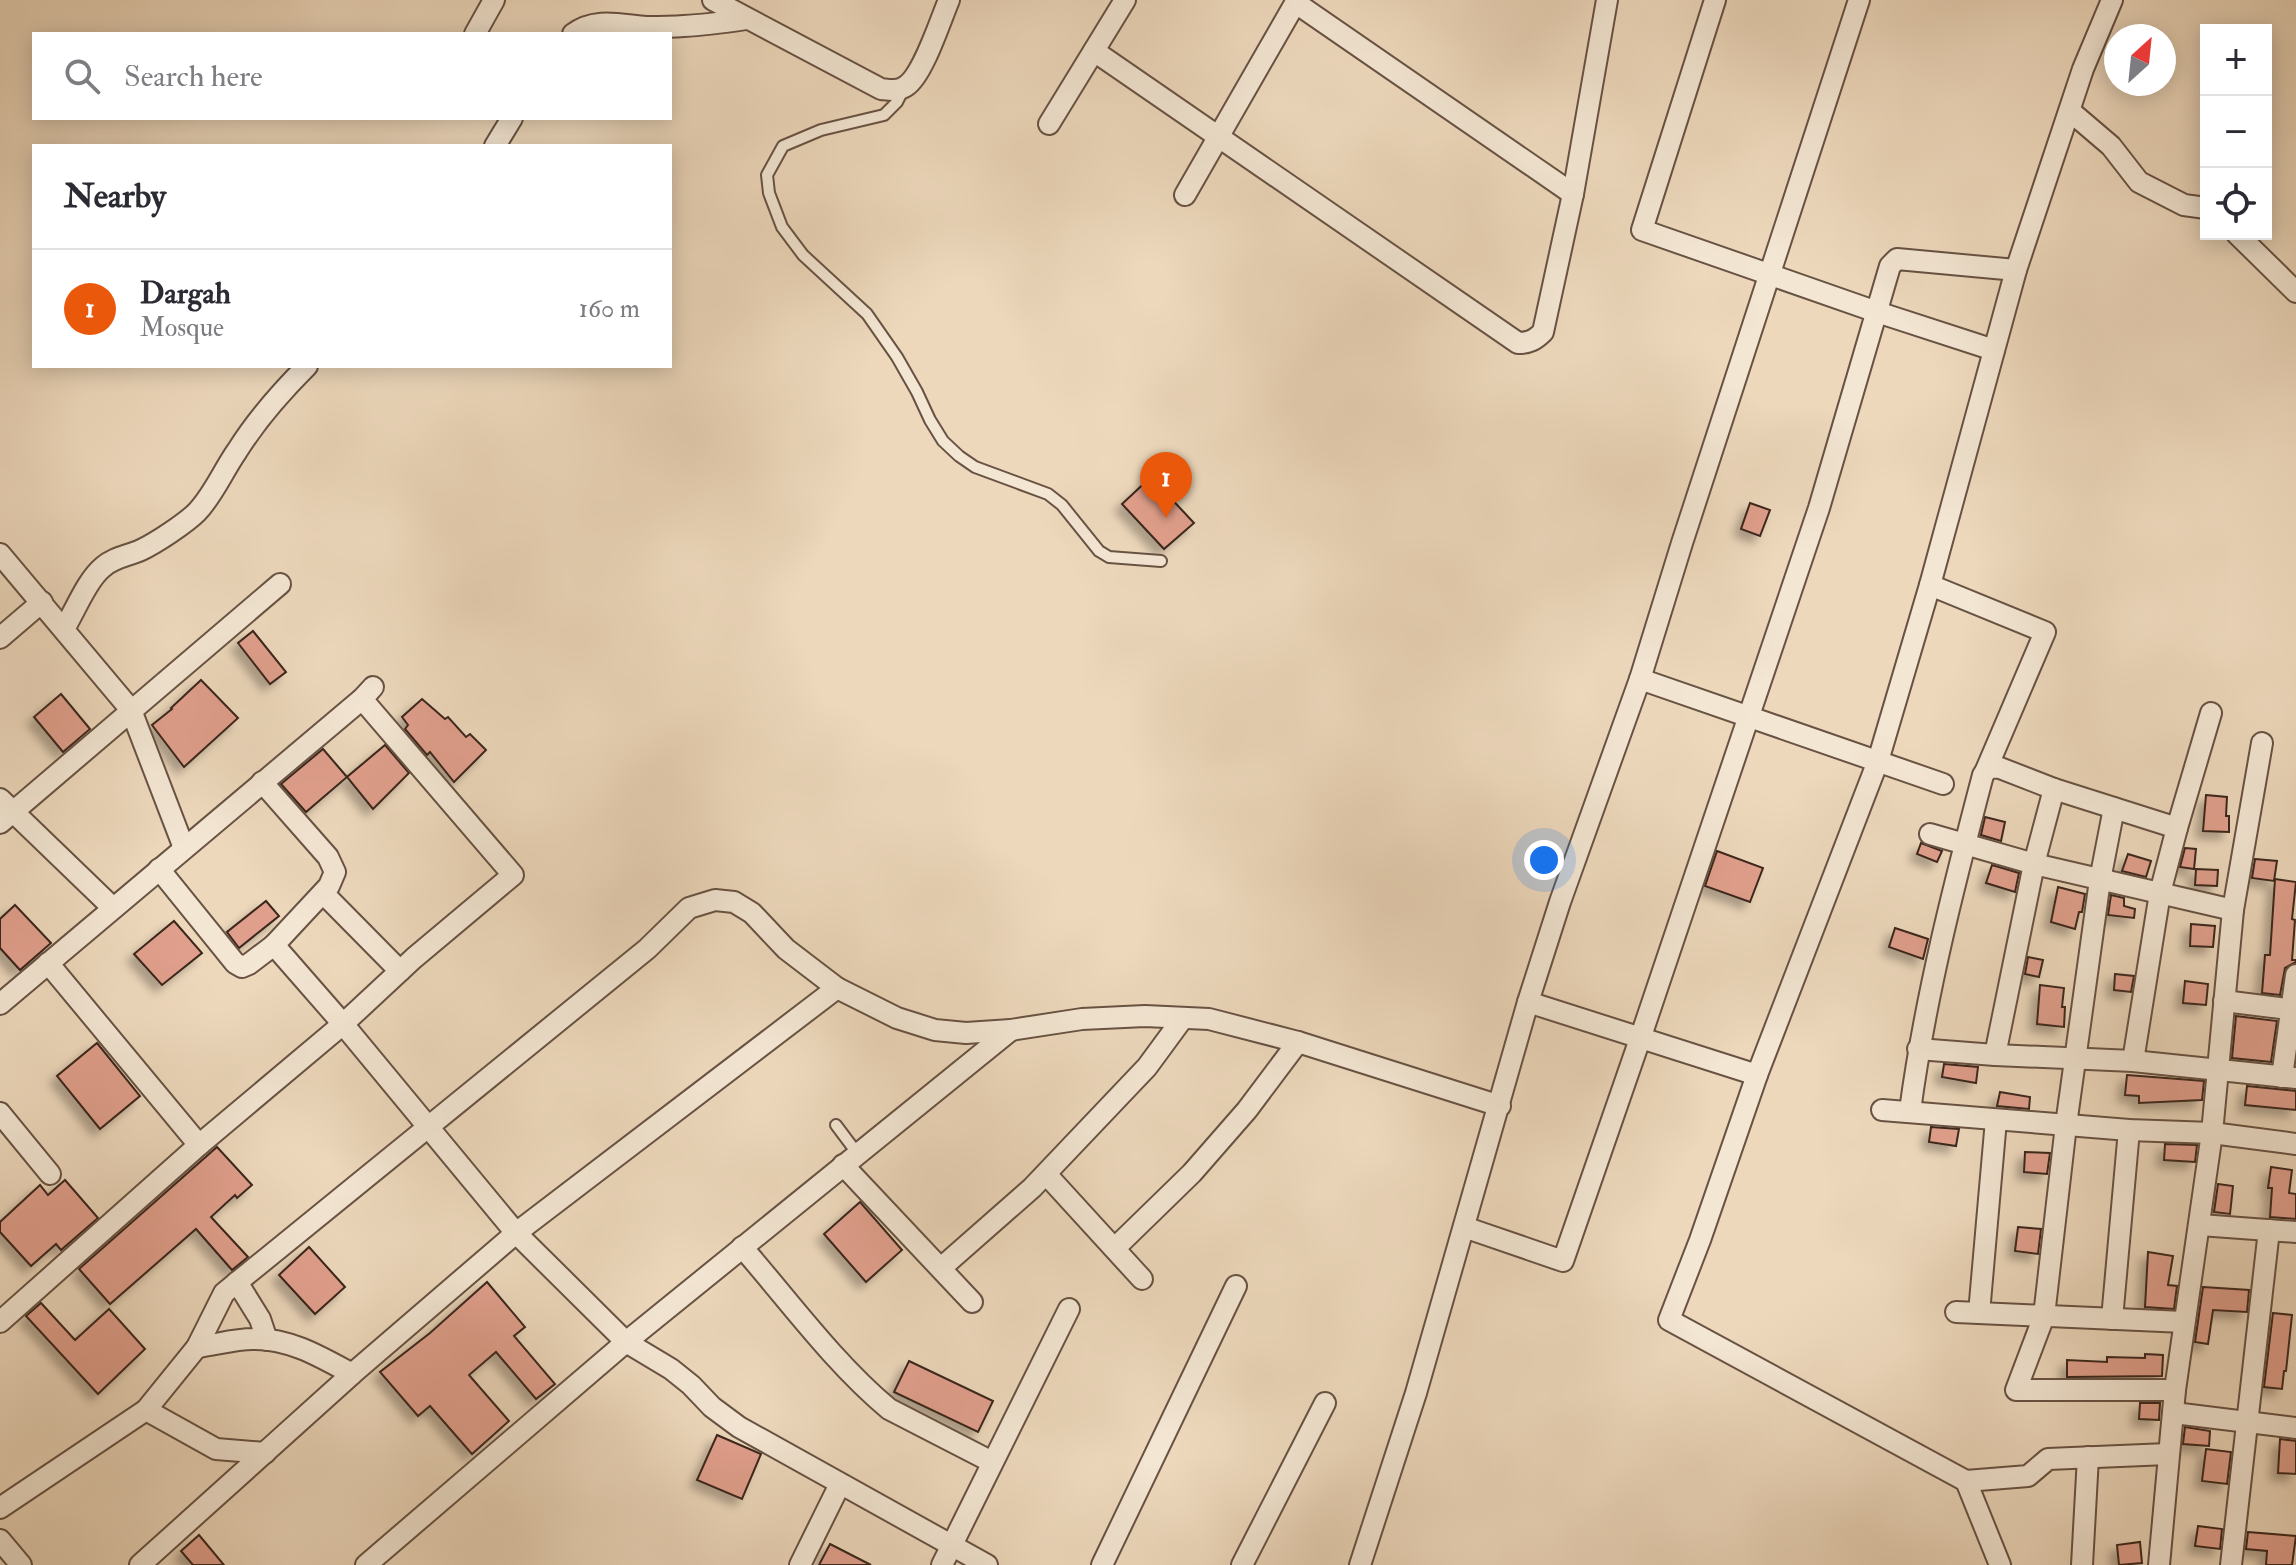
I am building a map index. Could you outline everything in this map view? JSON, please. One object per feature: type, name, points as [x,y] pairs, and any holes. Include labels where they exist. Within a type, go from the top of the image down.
[{"type":"street","points":[[476,32],[494,0]]},
{"type":"street","points":[[713,0],[881,89],[895,91],[917,76],[949,0]]},
{"type":"street","points":[[1049,124],[1125,0]]},
{"type":"street","points":[[1094,51],[1518,343],[1527,343],[1543,332],[1573,194],[1607,0]]},
{"type":"street","points":[[1715,0],[1642,230],[1994,350]]},
{"type":"street","points":[[1360,1565],[1416,1393],[1528,1002],[1560,902],[1640,679],[1859,0]]},
{"type":"street","points":[[2112,0],[2083,69],[2016,270],[1930,585],[1878,761],[1757,1075],[1669,1320],[1966,1481],[2028,1476],[2048,1459],[2168,1454]]},
{"type":"street","points":[[1185,195],[1297,1],[1573,194]]},
{"type":"street","points":[[576,32],[594,24],[685,26],[747,19]]},
{"type":"street","points":[[2070,111],[2111,146],[2139,182],[2184,205],[2200,207]]},
{"type":"street","points":[[496,144],[511,120]]},
{"type":"street","points":[[2243,240],[2296,292]]},
{"type":"street","points":[[1464,1227],[1563,1261],[1819,508],[1890,266],[1897,259],[2016,270]]},
{"type":"street","points":[[64,629],[102,567],[142,549],[193,516],[208,500],[220,475],[251,429],[277,396],[305,368]]},
{"type":"street","points":[[0,554],[131,710],[184,848]]},
{"type":"street","points":[[113,908],[4,811],[131,710],[280,584]]},
{"type":"street","points":[[1910,1111],[1918,1049],[1983,775],[2045,632],[1930,585]]},
{"type":"street","points":[[0,638],[42,602]]},
{"type":"street","points":[[1640,679],[1943,784]]},
{"type":"street","points":[[0,1004],[368,693],[513,875],[199,1145],[0,1322]]},
{"type":"street","points":[[2133,1061],[2160,893],[2211,713]]},
{"type":"street","points":[[2159,1565],[2175,1390],[2212,1133],[2233,910],[2262,743]]},
{"type":"street","points":[[1986,770],[1989,767],[2000,768],[2054,789],[2177,828]]},
{"type":"street","points":[[159,869],[235,963],[242,967],[249,964],[274,945],[329,886],[335,872],[328,857],[262,782]]},
{"type":"street","points":[[1995,1055],[2034,864],[2054,789]]},
{"type":"street","points":[[2114,808],[2100,880],[2066,1125],[2044,1316],[2016,1390],[2175,1390]]},
{"type":"street","points":[[1930,834],[2034,864],[2233,910]]},
{"type":"street","points":[[323,893],[400,971]]},
{"type":"street","points":[[0,1508],[146,1410],[197,1347],[224,1293],[647,949],[689,908],[715,900],[734,902],[752,913],[786,949],[837,988],[897,1018],[935,1030],[966,1033],[1011,1030],[1082,1019],[1145,1016],[1209,1019],[1298,1042],[1500,1106]]},
{"type":"street","points":[[274,945],[516,1233],[626,1342],[671,1369],[739,1427],[840,1484],[946,1556],[987,1565]]},
{"type":"street","points":[[48,963],[199,1145]]},
{"type":"street","points":[[1918,1049],[2133,1061],[2289,1078],[2296,975]]},
{"type":"street","points":[[140,1565],[352,1374],[516,1233],[837,988]]},
{"type":"street","points":[[2224,1001],[2294,1010]]},
{"type":"street","points":[[1528,1002],[1757,1075]]},
{"type":"street","points":[[941,1268],[1046,1174],[1147,1067],[1183,1018]]},
{"type":"street","points":[[366,1565],[626,1342],[1011,1030]]},
{"type":"street","points":[[1115,1248],[1192,1173],[1247,1110],[1298,1042]]},
{"type":"street","points":[[1882,1110],[2129,1130],[2212,1133],[2296,1144]]},
{"type":"street","points":[[0,1113],[50,1174]]},
{"type":"street","points":[[1979,1313],[1996,1120]]},
{"type":"street","points":[[2112,1319],[2129,1130]]},
{"type":"street","points":[[850,1159],[972,1302]]},
{"type":"street","points":[[1046,1174],[1142,1279]]},
{"type":"street","points":[[2200,1225],[2296,1232]]},
{"type":"street","points":[[2231,1565],[2269,1230]]},
{"type":"street","points":[[742,1247],[841,1362],[889,1409],[992,1462]]},
{"type":"street","points":[[237,1282],[260,1319],[267,1340]]},
{"type":"street","points":[[1102,1565],[1236,1286]]},
{"type":"street","points":[[946,1556],[1069,1309]]},
{"type":"street","points":[[1956,1312],[2184,1322]]},
{"type":"street","points":[[197,1347],[252,1339],[279,1341],[315,1353],[352,1374]]},
{"type":"street","points":[[1242,1565],[1325,1403]]},
{"type":"street","points":[[146,1410],[216,1449],[265,1453]]},
{"type":"street","points":[[2174,1413],[2296,1428]]},
{"type":"street","points":[[2082,1565],[2088,1457]]},
{"type":"street","points":[[1966,1481],[2000,1565]]},
{"type":"street","points":[[800,1565],[840,1484]]},
{"type":"street","points":[[0,1540],[21,1565]]},
{"type":"lane","points":[[905,87],[897,102],[884,115],[821,130],[783,146],[767,175],[769,193],[782,227],[803,255],[867,314],[897,357],[943,441],[959,456],[975,467],[1048,494],[1062,505],[1099,551],[1109,557],[1161,561]]},
{"type":"lane","points":[[836,1125],[850,1159]]},
{"type":"building","points":[[1151,477],[1194,523],[1164,549],[1122,504]]},
{"type":"building","points":[[1750,503],[1770,510],[1760,536],[1741,529]]},
{"type":"building","points":[[253,631],[286,672],[270,684],[238,643]]},
{"type":"building","points":[[201,680],[238,718],[184,767],[152,725]]},
{"type":"building","points":[[61,694],[90,729],[63,752],[34,717]]},
{"type":"building","points":[[422,699],[445,719],[448,717],[466,737],[470,734],[486,750],[454,782],[430,752],[427,755],[405,729],[408,725],[402,717]]},
{"type":"building","points":[[385,745],[409,773],[373,809],[347,777]]},
{"type":"building","points":[[323,749],[347,777],[306,812],[281,784]]},
{"type":"building","points":[[2206,795],[2227,797],[2229,832],[2203,831]]},
{"type":"building","points":[[1985,817],[2005,822],[2001,841],[1981,835]]},
{"type":"building","points":[[1921,843],[1942,851],[1937,862],[1917,854]]},
{"type":"building","points":[[2185,848],[2196,849],[2194,869],[2180,867]]},
{"type":"building","points":[[1717,851],[1763,868],[1750,902],[1705,886]]},
{"type":"building","points":[[2128,854],[2151,861],[2146,877],[2122,871]]},
{"type":"building","points":[[2255,859],[2277,861],[2274,881],[2252,878]]},
{"type":"building","points":[[1992,865],[2019,873],[2015,892],[1986,883]]},
{"type":"building","points":[[2196,869],[2218,870],[2217,886],[2195,885]]},
{"type":"building","points":[[2275,879],[2296,882],[2292,960],[2296,962],[2285,968],[2280,995],[2262,993],[2265,955],[2270,955]]},
{"type":"building","points":[[2058,887],[2085,894],[2075,929],[2051,922]]},
{"type":"building","points":[[2111,895],[2124,898],[2124,906],[2135,909],[2134,918],[2108,915]]},
{"type":"building","points":[[266,901],[279,916],[239,948],[227,932]]},
{"type":"building","points":[[15,905],[51,943],[20,970],[0,948],[0,919]]},
{"type":"building","points":[[174,921],[202,953],[162,985],[134,954]]},
{"type":"building","points":[[2191,924],[2215,926],[2213,947],[2190,946]]},
{"type":"building","points":[[1895,928],[1928,939],[1923,959],[1889,947]]},
{"type":"building","points":[[2028,957],[2043,960],[2039,977],[2025,974]]},
{"type":"building","points":[[2115,974],[2134,976],[2131,992],[2114,990]]},
{"type":"building","points":[[2185,981],[2208,984],[2206,1005],[2183,1003]]},
{"type":"building","points":[[2040,985],[2064,988],[2064,1027],[2037,1024]]},
{"type":"building","points":[[2236,1016],[2277,1021],[2271,1062],[2232,1058]]},
{"type":"building","points":[[97,1043],[140,1096],[100,1129],[57,1076]]},
{"type":"building","points":[[1944,1064],[1978,1067],[1976,1083],[1942,1077]]},
{"type":"building","points":[[2127,1075],[2204,1081],[2202,1100],[2139,1103],[2139,1096],[2125,1095]]},
{"type":"building","points":[[2247,1086],[2296,1091],[2296,1110],[2245,1105]]},
{"type":"building","points":[[2000,1092],[2030,1097],[2029,1109],[1997,1106]]},
{"type":"building","points":[[1931,1127],[1959,1129],[1956,1146],[1929,1142]]},
{"type":"building","points":[[2165,1144],[2197,1145],[2195,1162],[2164,1160]]},
{"type":"building","points":[[217,1147],[252,1185],[237,1198],[235,1195],[211,1217],[248,1257],[232,1270],[196,1229],[110,1304],[79,1269]]},
{"type":"building","points":[[2025,1152],[2050,1153],[2047,1174],[2024,1172]]},
{"type":"building","points":[[2271,1167],[2292,1170],[2289,1193],[2296,1194],[2296,1219],[2270,1217],[2272,1188],[2268,1188]]},
{"type":"building","points":[[65,1180],[98,1218],[61,1250],[56,1244],[31,1266],[0,1232],[0,1222],[40,1185],[48,1195]]},
{"type":"building","points":[[2218,1184],[2233,1186],[2230,1214],[2214,1212]]},
{"type":"building","points":[[860,1202],[902,1250],[866,1282],[824,1234]]},
{"type":"building","points":[[2018,1227],[2041,1229],[2038,1254],[2015,1251]]},
{"type":"building","points":[[309,1247],[345,1287],[315,1314],[279,1275]]},
{"type":"building","points":[[2148,1252],[2173,1256],[2168,1285],[2177,1286],[2174,1309],[2145,1307]]},
{"type":"building","points":[[487,1282],[525,1327],[514,1336],[555,1384],[536,1399],[496,1352],[469,1375],[509,1421],[472,1454],[430,1406],[418,1416],[380,1372]]},
{"type":"building","points":[[2203,1287],[2249,1290],[2247,1312],[2213,1310],[2208,1344],[2195,1342]]},
{"type":"building","points":[[41,1303],[75,1340],[109,1309],[145,1349],[98,1394],[26,1316]]},
{"type":"building","points":[[2273,1313],[2292,1315],[2282,1389],[2264,1387]]},
{"type":"building","points":[[2145,1354],[2163,1355],[2162,1376],[2067,1377],[2067,1360],[2107,1362],[2107,1357],[2145,1358]]},
{"type":"building","points":[[909,1361],[993,1401],[978,1432],[894,1392]]},
{"type":"building","points":[[2140,1403],[2160,1403],[2159,1420],[2139,1419]]},
{"type":"building","points":[[2185,1427],[2210,1431],[2209,1446],[2183,1444]]},
{"type":"building","points":[[717,1435],[761,1454],[742,1499],[697,1480]]},
{"type":"building","points":[[2280,1439],[2296,1441],[2296,1474],[2278,1473]]},
{"type":"building","points":[[2206,1449],[2231,1452],[2227,1484],[2202,1481]]},
{"type":"building","points":[[2198,1526],[2222,1529],[2220,1549],[2195,1546]]},
{"type":"building","points":[[2248,1532],[2296,1536],[2292,1565],[2266,1565],[2267,1551],[2246,1549]]},
{"type":"building","points":[[199,1535],[224,1565],[193,1565],[181,1551]]},
{"type":"building","points":[[2140,1542],[2142,1563],[2119,1565],[2117,1545]]},
{"type":"building","points":[[830,1544],[871,1565],[819,1565]]},
{"type":"place","name":"Dargah","points":[[1166,518]]}]
